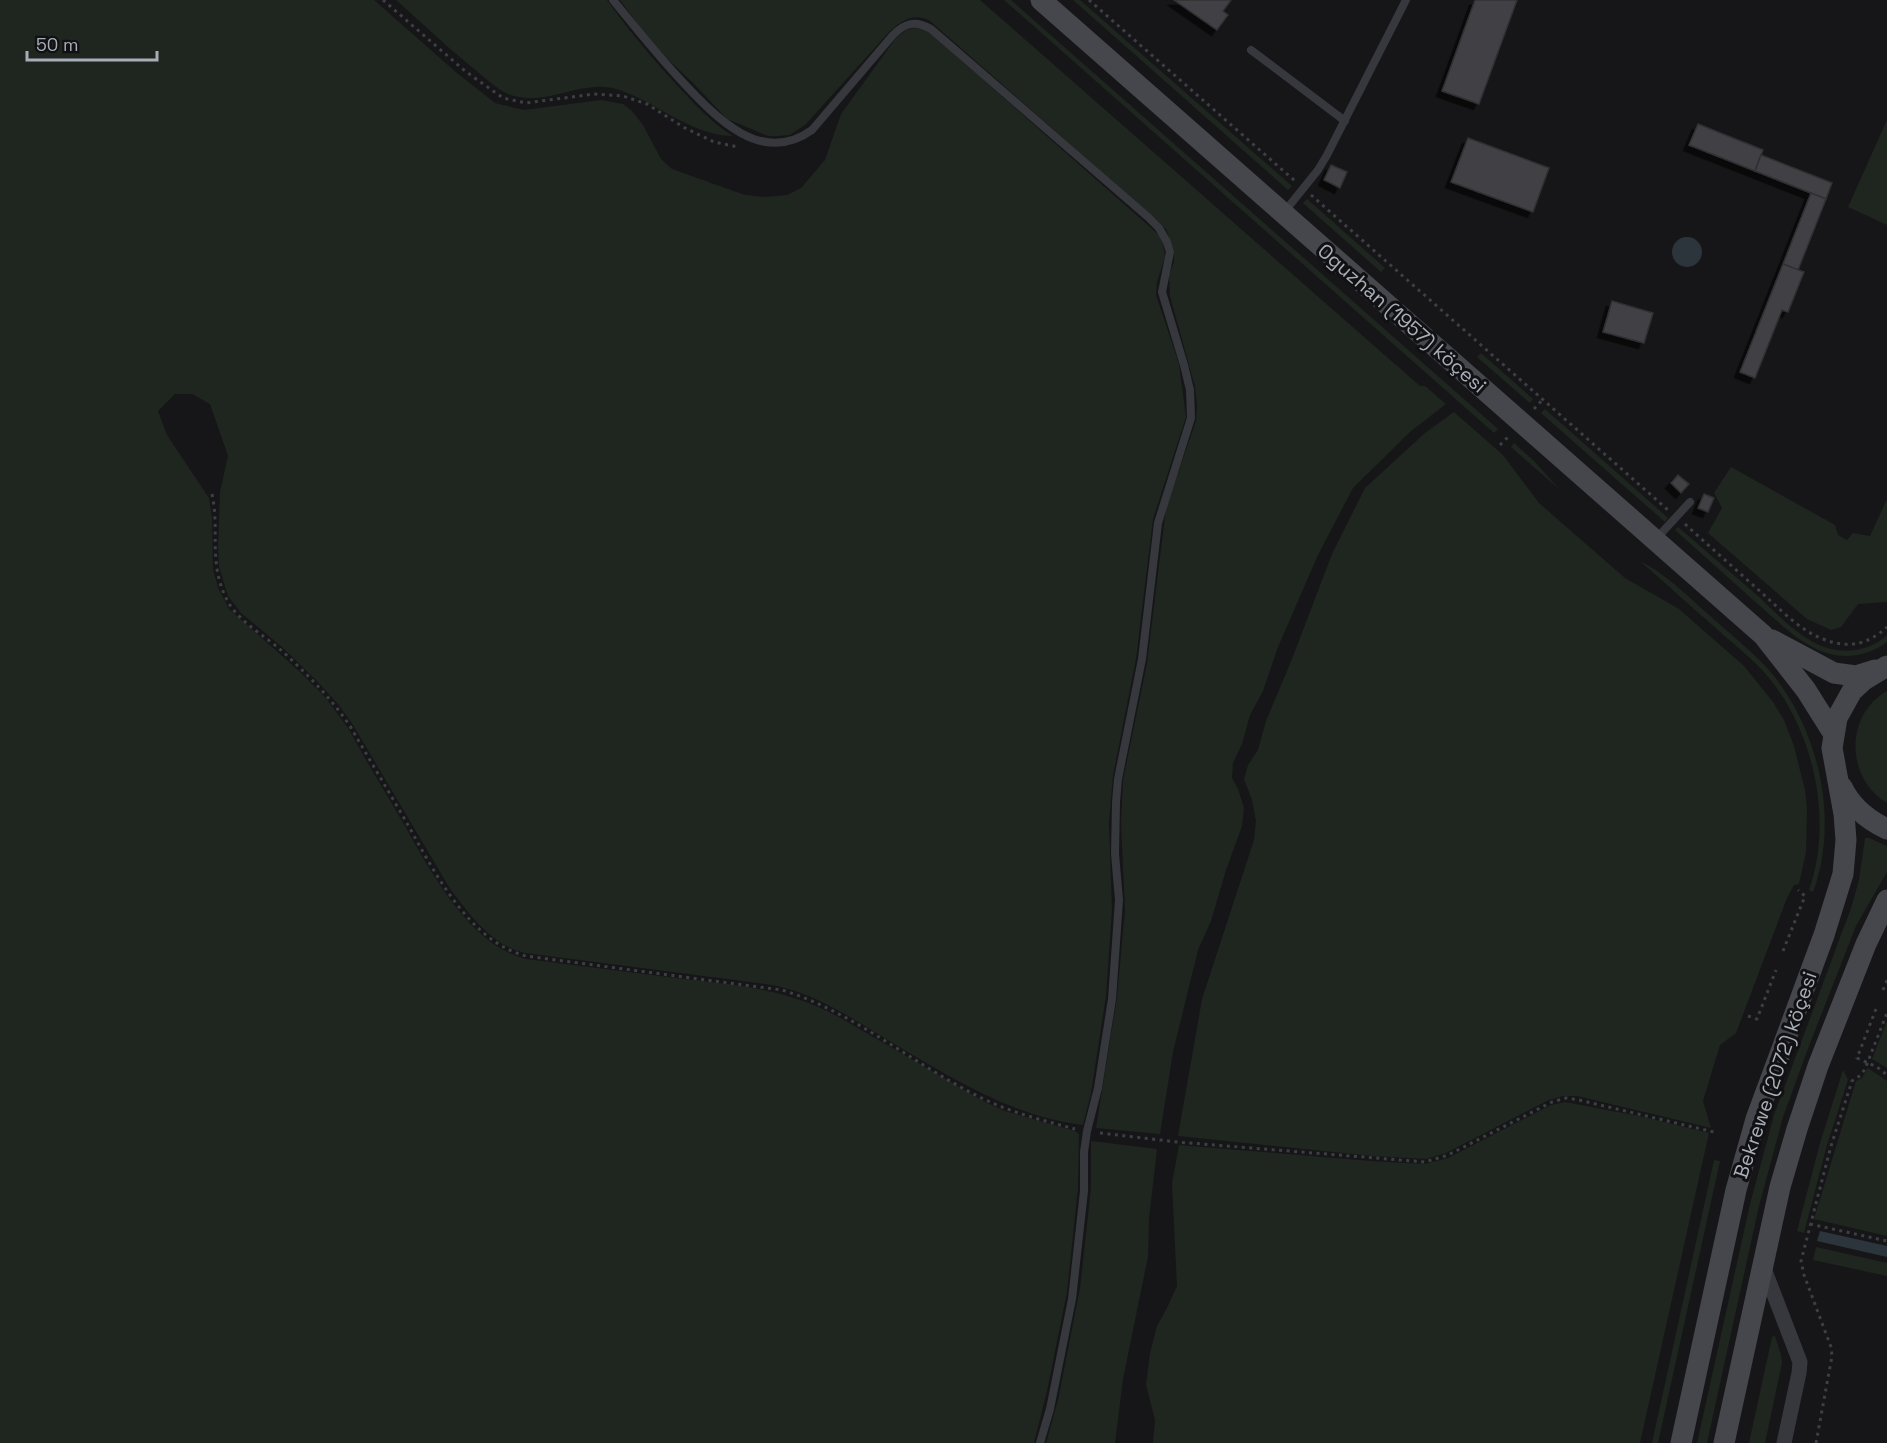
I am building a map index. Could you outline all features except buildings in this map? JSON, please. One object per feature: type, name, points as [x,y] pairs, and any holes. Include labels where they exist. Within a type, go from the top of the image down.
[{"type":"main road","name":"Oguzhan (1957) köçesi","points":[[1041,0],[1763,635],[1806,690],[1833,733]]},
{"type":"main road","name":"Oguzhan (1957) köçesi","points":[[1763,635],[1834,673],[1856,676],[1887,666]]},
{"type":"main road","name":"Bekrewe (2072) köçesi","points":[[1681,1443],[1736,1190],[1756,1119],[1824,935],[1843,874],[1846,840],[1844,814],[1834,764],[1833,733],[1837,718],[1852,691],[1863,680],[1887,666]]},
{"type":"main road","name":"Bekrewe (2072) köçesi","points":[[1838,778],[1854,805],[1877,824],[1887,829]]},
{"type":"main road","name":"Bekrewe (2072) köçesi","points":[[1724,1443],[1780,1187],[1797,1129],[1818,1066],[1878,915],[1887,900]]},
{"type":"street","points":[[1763,1266],[1800,1362],[1784,1443]]},
{"type":"lane","points":[[613,0],[651,48],[708,109],[736,131],[770,143],[800,139],[812,130],[892,35],[903,26],[911,23],[931,28],[1148,217],[1159,228],[1170,252],[1162,292],[1186,373],[1191,398],[1191,418],[1158,523],[1142,659],[1118,779],[1116,822],[1118,931],[1112,999],[1100,1077],[1084,1152],[1084,1191],[1072,1299],[1050,1409],[1040,1443]]},
{"type":"lane","points":[[1283,213],[1318,170],[1406,0]]},
{"type":"lane","points":[[1251,50],[1345,121]]},
{"type":"lane","points":[[1655,540],[1690,502]]},
{"type":"path","points":[[383,0],[465,71],[503,98],[512,101],[540,102],[594,94],[623,96],[647,104],[685,128],[714,142],[742,147],[770,143]]},
{"type":"path","points":[[1089,0],[1785,614],[1822,639],[1837,643],[1859,644],[1869,641],[1887,627]]},
{"type":"path","points":[[212,494],[215,513],[216,569],[230,606],[300,668],[336,706],[446,889],[478,927],[500,946],[526,956],[782,990],[796,994],[840,1015],[987,1101],[1030,1117],[1087,1131],[1177,1142],[1425,1162],[1448,1155],[1551,1102],[1566,1098],[1645,1114],[1714,1132]]},
{"type":"path","points":[[1783,951],[1804,896],[1798,890]]},
{"type":"path","points":[[1748,1016],[1757,1019],[1776,970]]},
{"type":"path","points":[[1883,990],[1887,980]]},
{"type":"path","points":[[1876,1009],[1857,1058],[1868,1062],[1887,1075]]},
{"type":"path","points":[[1816,1443],[1832,1356],[1831,1347],[1801,1261],[1841,1111],[1852,1081],[1861,1075],[1868,1062],[1887,1013]]},
{"type":"path","points":[[1810,1224],[1887,1241]]},
{"type":"shaded area","points":[[0,0],[374,0],[495,103],[524,110],[601,100],[623,104],[643,125],[661,159],[672,169],[745,195],[765,197],[787,195],[801,188],[825,160],[841,114],[896,38],[908,30],[919,28],[928,31],[1159,235],[1165,257],[1157,282],[1156,295],[1179,364],[1186,417],[1153,519],[1136,659],[1113,776],[1109,822],[1112,910],[1106,996],[1091,1093],[1083,1125],[1028,1112],[976,1090],[838,1010],[796,991],[765,984],[525,953],[491,936],[449,887],[353,725],[338,704],[283,648],[241,613],[228,596],[219,567],[218,548],[220,492],[228,456],[210,404],[192,394],[175,394],[158,411],[167,435],[209,498],[212,517],[213,570],[219,590],[229,609],[325,697],[348,728],[437,881],[468,921],[486,938],[505,951],[526,959],[760,989],[799,1000],[839,1017],[987,1103],[1005,1111],[1079,1134],[1078,1188],[1067,1292],[1034,1443],[0,1443]]},
{"type":"shaded area","points":[[396,0],[607,0],[675,83],[709,118],[733,136],[702,130],[631,94],[606,87],[585,88],[535,98],[507,94],[468,64]]},
{"type":"shaded area","points":[[620,0],[980,0],[1420,386],[1425,386],[1446,404],[1410,432],[1353,488],[1318,555],[1278,647],[1263,691],[1250,715],[1242,744],[1233,763],[1232,778],[1244,808],[1242,826],[1211,921],[1198,950],[1173,1052],[1160,1134],[1096,1128],[1117,997],[1125,910],[1121,823],[1123,780],[1147,663],[1166,508],[1196,421],[1195,387],[1170,296],[1169,275],[1174,262],[1174,251],[1166,229],[929,20],[918,17],[899,24],[890,31],[806,124],[790,135],[768,136],[727,119],[653,45]]},
{"type":"shaded area","points":[[1004,0],[1011,0],[1498,429],[1494,433]]},
{"type":"shaded area","points":[[1073,0],[1080,0],[1292,186],[1288,190]]},
{"type":"shaded area","points":[[1887,120],[1887,225],[1848,207]]},
{"type":"shaded area","points":[[1307,199],[1385,268],[1381,272],[1303,203]]},
{"type":"shaded area","points":[[1687,237],[1698,241],[1702,252],[1698,263],[1687,267],[1676,263],[1672,252],[1676,241]]},
{"type":"shaded area","points":[[1481,353],[1533,399],[1530,403],[1477,357]]},
{"type":"shaded area","points":[[1545,409],[1668,518],[1665,522],[1541,413]]},
{"type":"shaded area","points":[[1454,412],[1503,455],[1539,503],[1625,578],[1679,609],[1744,666],[1773,702],[1784,720],[1794,746],[1805,790],[1806,852],[1799,884],[1794,885],[1787,898],[1736,1033],[1720,1045],[1703,1101],[1711,1128],[1577,1096],[1563,1096],[1549,1100],[1446,1153],[1426,1159],[1372,1156],[1178,1136],[1202,999],[1254,840],[1256,821],[1252,800],[1244,779],[1248,765],[1258,750],[1266,721],[1332,554],[1365,488],[1425,433]]},
{"type":"shaded area","points":[[1514,443],[1535,462],[1559,489],[1511,447]]},
{"type":"shaded area","points":[[1731,467],[1835,525],[1838,535],[1847,540],[1853,533],[1870,536],[1887,499],[1887,602],[1858,604],[1841,627],[1831,630],[1807,619],[1708,533],[1722,508],[1714,493]]},
{"type":"shaded area","points":[[1678,527],[1790,626],[1817,644],[1843,651],[1867,647],[1887,635],[1887,642],[1874,650],[1853,656],[1830,654],[1808,645],[1778,622],[1684,539],[1675,530]]},
{"type":"shaded area","points":[[1640,561],[1676,585],[1751,652],[1774,676],[1790,699],[1813,751],[1824,808],[1821,865],[1813,892],[1809,890],[1816,864],[1819,836],[1819,808],[1815,780],[1798,725],[1785,700],[1758,666]]},
{"type":"shaded area","points":[[1887,691],[1887,803],[1873,792],[1864,779],[1858,763],[1856,747],[1857,731],[1863,715],[1873,702]]},
{"type":"shaded area","points":[[1865,838],[1887,846],[1887,872],[1856,926],[1783,1117],[1759,1206],[1707,1443],[1697,1443],[1750,1204],[1774,1115],[1851,908],[1859,880]]},
{"type":"shaded area","points":[[1887,1021],[1887,1068],[1872,1059]]},
{"type":"shaded area","points":[[1868,1068],[1887,1081],[1887,1236],[1814,1219],[1856,1081],[1862,1078]]},
{"type":"shaded area","points":[[1843,1070],[1848,1080],[1827,1145],[1804,1233],[1797,1231],[1820,1143]]},
{"type":"shaded area","points":[[1565,1102],[1644,1117],[1709,1133],[1640,1443],[1153,1443],[1155,1420],[1146,1385],[1150,1353],[1157,1326],[1177,1286],[1172,1184],[1179,1145],[1424,1164],[1448,1158],[1551,1105]]},
{"type":"shaded area","points":[[1091,1141],[1157,1149],[1149,1219],[1148,1257],[1123,1379],[1115,1443],[1046,1443],[1058,1400],[1080,1288],[1091,1188]]},
{"type":"shaded area","points":[[1714,1160],[1720,1161],[1658,1443],[1652,1443]]},
{"type":"shaded area","points":[[1820,1231],[1887,1246],[1887,1257],[1817,1241]]},
{"type":"shaded area","points":[[1816,1247],[1887,1263],[1887,1276],[1813,1260]]},
{"type":"shaded area","points":[[1775,1336],[1782,1363],[1765,1443],[1749,1443],[1772,1337]]}]
